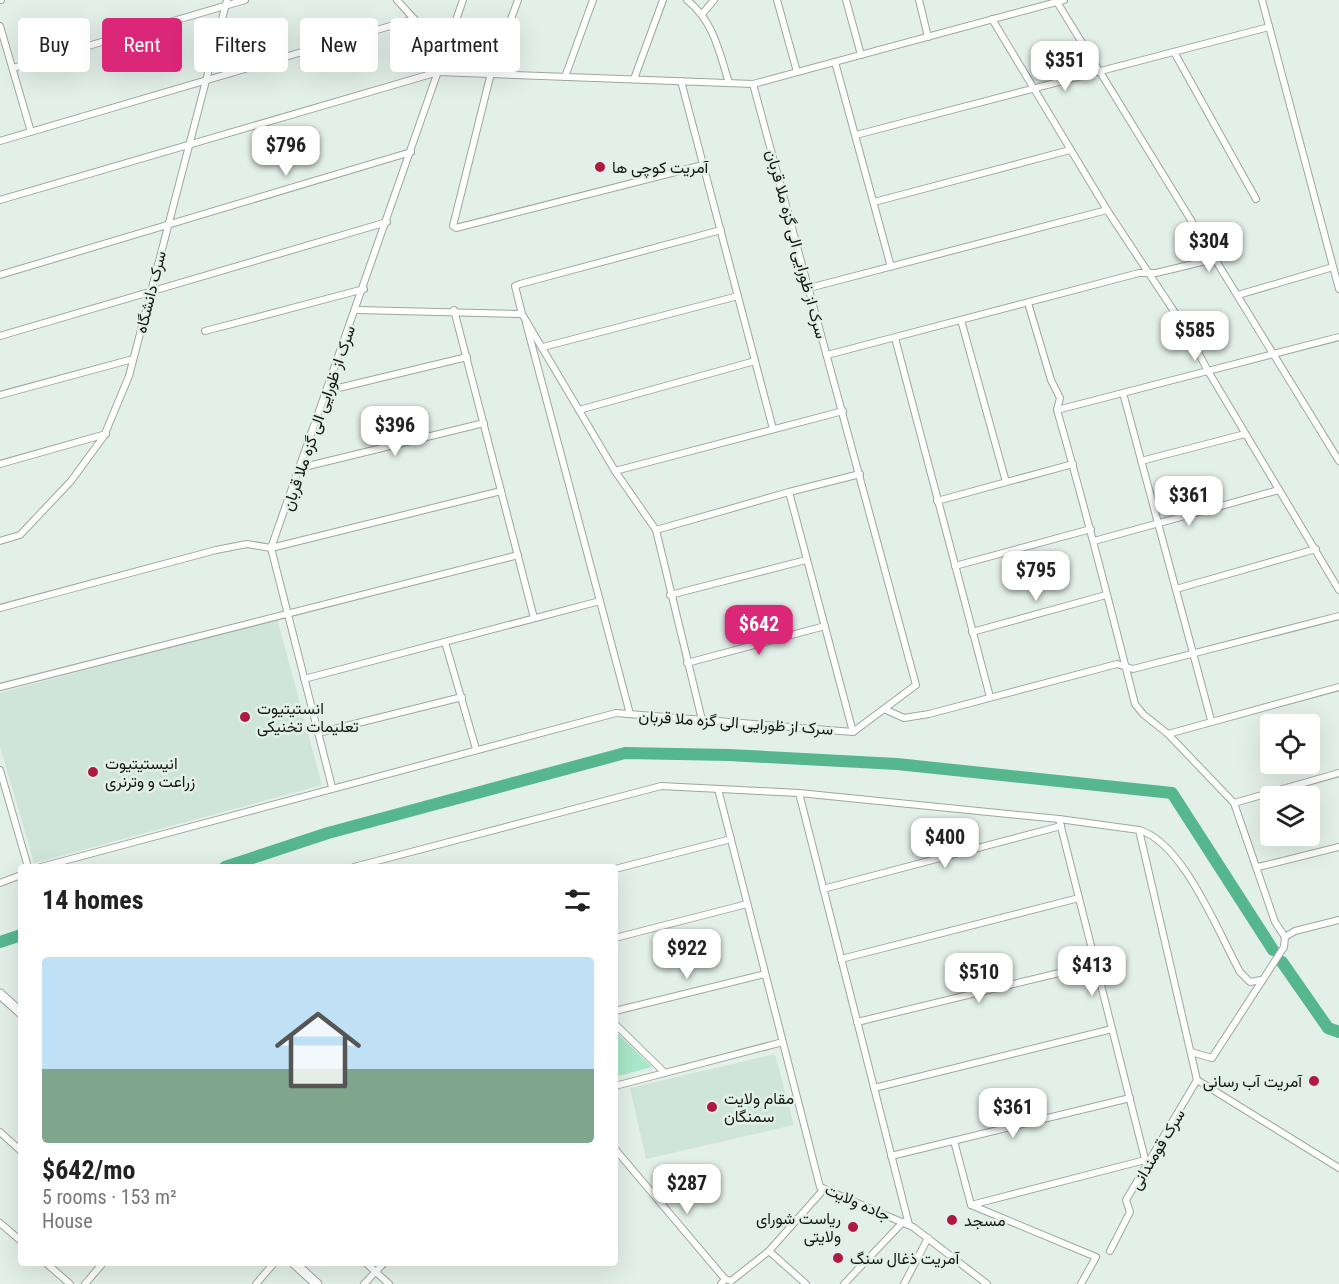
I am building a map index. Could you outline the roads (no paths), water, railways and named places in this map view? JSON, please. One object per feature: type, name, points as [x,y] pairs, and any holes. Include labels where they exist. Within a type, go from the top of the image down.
[{"type":"highway","points":[[0,994],[18,1010]]},
{"type":"highway","points":[[297,1266],[317,1284]]},
{"type":"street","points":[[12,69],[226,3],[245,0]]},
{"type":"street","points":[[397,0],[413,18]]},
{"type":"street","points":[[457,18],[464,0]]},
{"type":"street","points":[[518,0],[491,73],[471,160],[452,223],[456,228],[703,165]]},
{"type":"street","points":[[564,77],[592,0]]},
{"type":"street","points":[[634,80],[663,0]]},
{"type":"street","points":[[687,0],[703,13],[712,32],[729,83]]},
{"type":"street","points":[[703,13],[714,0]]},
{"type":"street","points":[[777,0],[797,72]]},
{"type":"street","points":[[846,0],[861,55]]},
{"type":"street","points":[[919,0],[928,37]]},
{"type":"street","points":[[1262,0],[1339,289]]},
{"type":"street","points":[[0,200],[438,72],[753,84],[1061,1],[1100,71],[1339,461]]},
{"type":"street","name":"سرک دانشگاه","points":[[0,541],[20,535],[71,481],[105,434],[118,406],[133,359],[226,3]]},
{"type":"street","points":[[992,19],[1107,210],[1187,331],[1208,371],[1339,590]]},
{"type":"street","points":[[0,26],[31,132]]},
{"type":"street","points":[[0,141],[390,26]]},
{"type":"street","points":[[856,135],[1269,27]]},
{"type":"street","points":[[1173,52],[1256,199]]},
{"type":"street","points":[[835,62],[891,267]]},
{"type":"street","points":[[357,310],[438,72]]},
{"type":"street","points":[[681,81],[773,429]]},
{"type":"street","name":"سرک از ظورایی الی گزه ملا قربان","points":[[52,864],[332,787],[616,713],[853,732],[916,685],[753,84]]},
{"type":"street","points":[[874,202],[1070,150]]},
{"type":"street","points":[[0,275],[411,152]]},
{"type":"street","points":[[809,288],[1107,210]]},
{"type":"street","points":[[0,336],[387,222]]},
{"type":"street","points":[[630,714],[515,286],[721,230]]},
{"type":"street","points":[[827,355],[1147,273],[1214,259]]},
{"type":"street","points":[[1238,295],[1334,267]]},
{"type":"street","points":[[205,331],[364,289]]},
{"type":"street","points":[[543,347],[738,296]]},
{"type":"street","points":[[1028,303],[1051,380],[1060,398],[1057,410],[1091,529],[1135,704],[1143,714],[1168,734],[1234,803],[1258,867],[1275,922],[1285,937],[1284,947],[1212,1058],[1191,1052]]},
{"type":"street","name":"سرک از ظورایی الی گزه ملا قربان","points":[[271,548],[357,310],[454,310],[523,316]]},
{"type":"street","points":[[454,310],[534,618]]},
{"type":"street","points":[[523,316],[615,471],[656,530],[702,720]]},
{"type":"street","points":[[961,320],[1006,482]]},
{"type":"street","points":[[1057,410],[1339,337]]},
{"type":"street","points":[[896,338],[990,697]]},
{"type":"street","points":[[326,391],[466,357]]},
{"type":"street","points":[[0,395],[133,359]]},
{"type":"street","points":[[579,410],[755,361]]},
{"type":"street","points":[[1123,393],[1211,720]]},
{"type":"street","points":[[615,471],[843,411]]},
{"type":"street","points":[[300,468],[484,423]]},
{"type":"street","points":[[0,464],[105,434]]},
{"type":"street","points":[[1142,461],[1245,434]]},
{"type":"street","points":[[938,501],[1072,464]]},
{"type":"street","points":[[656,530],[860,474]]},
{"type":"street","points":[[1094,541],[1279,490]]},
{"type":"street","points":[[0,608],[216,550],[247,544],[271,548],[501,491]]},
{"type":"street","points":[[789,492],[853,732]]},
{"type":"street","points":[[955,566],[1091,529]]},
{"type":"street","points":[[271,548],[332,787]]},
{"type":"street","points":[[1176,589],[1316,549]]},
{"type":"street","points":[[0,687],[518,555]]},
{"type":"street","points":[[670,595],[806,560]]},
{"type":"street","points":[[972,632],[1106,595]]},
{"type":"street","points":[[304,679],[600,601]]},
{"type":"street","points":[[884,709],[904,718],[1117,664],[1133,669],[1339,616]]},
{"type":"street","points":[[687,663],[825,626]]},
{"type":"street","points":[[445,642],[476,749]]},
{"type":"street","points":[[1168,734],[1211,720],[1339,687]]},
{"type":"street","points":[[318,733],[462,697]]},
{"type":"street","points":[[0,770],[27,864]]},
{"type":"street","points":[[1234,803],[1339,773]]},
{"type":"street","points":[[365,864],[661,786],[799,793],[1139,830],[1158,838],[1178,858],[1240,972],[1250,982],[1261,980]]},
{"type":"street","name":"جاده ولایت","points":[[718,789],[820,1187],[906,1223],[928,1238],[980,1282],[987,1284]]},
{"type":"street","points":[[799,793],[906,1223],[844,1284]]},
{"type":"street","points":[[823,889],[1060,823]]},
{"type":"street","points":[[1060,823],[1148,1167]]},
{"type":"street","points":[[1139,830],[1197,1080],[1339,1168]]},
{"type":"street","points":[[618,868],[731,839]]},
{"type":"street","points":[[1258,867],[1339,847]]},
{"type":"street","points":[[0,883],[18,876]]},
{"type":"street","points":[[841,959],[1079,898]]},
{"type":"street","points":[[618,937],[747,904]]},
{"type":"street","points":[[1285,937],[1295,931],[1339,920]]},
{"type":"street","points":[[857,1022],[1096,964]]},
{"type":"street","points":[[618,1010],[765,974]]},
{"type":"street","points":[[618,1027],[665,1073]]},
{"type":"street","points":[[874,1088],[1112,1029]]},
{"type":"street","points":[[618,1085],[783,1042]]},
{"type":"street","name":"سرک قومندانی","points":[[1110,1251],[1130,1212],[1126,1200],[1148,1167],[1197,1080]]},
{"type":"street","points":[[891,1156],[1130,1098]]},
{"type":"street","points":[[0,1132],[18,1147]]},
{"type":"street","points":[[954,1141],[971,1205]]},
{"type":"street","points":[[618,1153],[723,1282],[731,1281],[769,1251],[824,1189]]},
{"type":"street","points":[[971,1205],[1145,1160]]},
{"type":"street","points":[[971,1205],[1096,1257],[1081,1284]]},
{"type":"street","points":[[0,1223],[18,1238]]},
{"type":"street","points":[[904,1284],[928,1238]]},
{"type":"street","points":[[769,1251],[806,1284]]},
{"type":"street","points":[[49,1266],[70,1284]]},
{"type":"street","points":[[85,1284],[100,1266]]},
{"type":"street","points":[[256,1284],[271,1266]]},
{"type":"street","points":[[369,1266],[389,1284]]},
{"type":"street","points":[[364,1284],[381,1266]]},
{"type":"waterway","points":[[234,864],[328,833],[625,753],[729,755],[897,764],[1172,793],[1273,950]]},
{"type":"waterway","points":[[0,942],[18,936]]},
{"type":"waterway","points":[[1282,962],[1328,1028],[1339,1032]]},
{"type":"place","name":"آمریت کوچی ها","points":[[600,167]]},
{"type":"place","name":"انستیتیوت تعلیمات تخنیکی","points":[[245,717]]},
{"type":"place","name":"انیستیتیوت زراعت و وترنری","points":[[93,772]]},
{"type":"place","name":"آمریت آب رسانی","points":[[1314,1081]]},
{"type":"place","name":"مقام ولایت سمنگان","points":[[712,1107]]},
{"type":"place","name":"مسجد","points":[[952,1220]]},
{"type":"place","name":"ریاست شورای ولایتی","points":[[853,1227]]},
{"type":"place","name":"آمریت ذغال سنگ","points":[[838,1258]]}]
